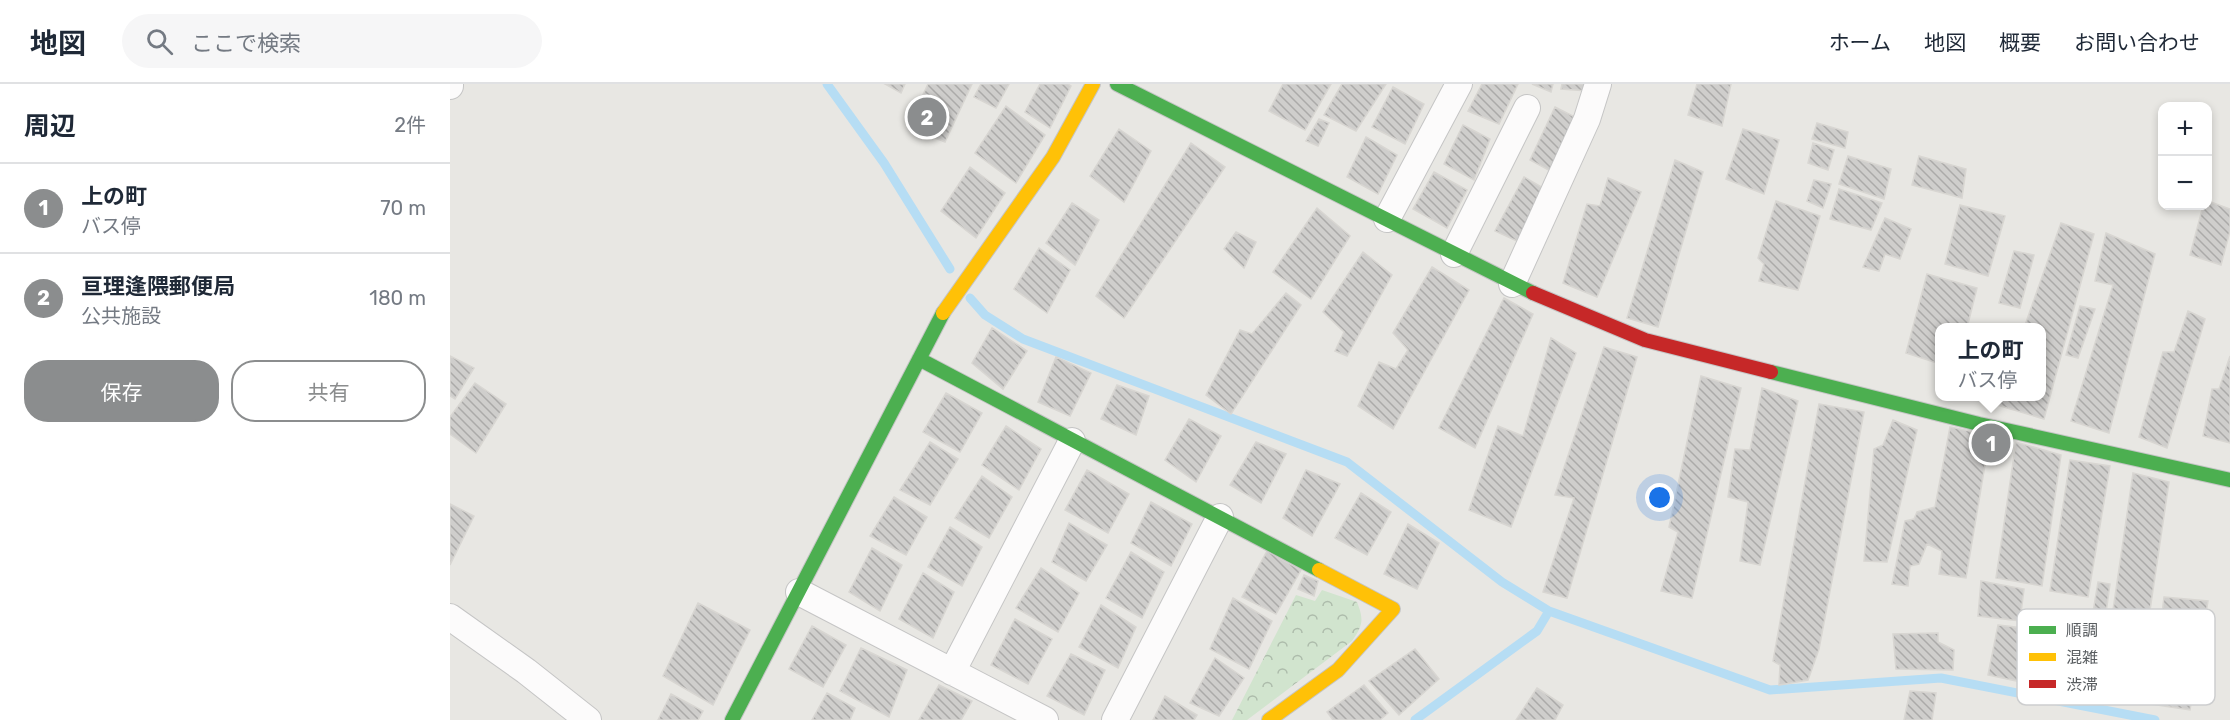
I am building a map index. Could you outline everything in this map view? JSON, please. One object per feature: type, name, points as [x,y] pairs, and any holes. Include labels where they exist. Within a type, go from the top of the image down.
[{"type":"street","points":[[732,720],[948,303],[1053,157],[1093,84]]},
{"type":"street","points":[[1117,84],[1512,284],[1645,340],[1979,424],[2230,480]]},
{"type":"street","points":[[1387,219],[1459,84]]},
{"type":"street","points":[[1512,284],[1587,119],[1598,84]]},
{"type":"street","points":[[1454,254],[1527,108]]},
{"type":"street","points":[[919,359],[1393,609],[1338,670],[1269,720]]},
{"type":"street","points":[[952,672],[1072,441]]},
{"type":"street","points":[[1115,720],[1220,517]]},
{"type":"street","points":[[799,592],[1045,720]]},
{"type":"street","points":[[450,617],[526,670],[588,720]]},
{"type":"green space","points":[[1322,590],[1357,602],[1361,622],[1352,641],[1247,720],[1232,720],[1296,595],[1315,601]]},
{"type":"building","points":[[885,84],[905,84],[901,93]]},
{"type":"building","points":[[928,84],[972,84],[945,142],[908,127]]},
{"type":"building","points":[[981,84],[1009,84],[996,108],[974,97]]},
{"type":"building","points":[[1040,84],[1068,84],[1071,86],[1050,128],[1025,112]]},
{"type":"building","points":[[1283,84],[1331,84],[1305,130],[1269,111]]},
{"type":"building","points":[[1342,84],[1386,84],[1356,131],[1324,115]]},
{"type":"building","points":[[1482,84],[1518,84],[1499,124],[1468,111]]},
{"type":"building","points":[[1532,84],[1553,84],[1551,92]]},
{"type":"building","points":[[1562,84],[1588,84],[1588,91],[1561,89]]},
{"type":"building","points":[[1697,84],[1731,84],[1722,126],[1688,115]]},
{"type":"building","points":[[1393,87],[1424,104],[1405,144],[1372,127]]},
{"type":"building","points":[[1006,106],[1045,135],[1016,183],[975,153]]},
{"type":"building","points":[[1555,107],[1577,118],[1554,173],[1530,160]]},
{"type":"building","points":[[1319,119],[1329,123],[1318,146],[1306,141]]},
{"type":"building","points":[[1817,123],[1848,132],[1845,148],[1812,139]]},
{"type":"building","points":[[1463,125],[1490,139],[1474,180],[1444,164]]},
{"type":"building","points":[[1119,129],[1151,151],[1124,202],[1090,176]]},
{"type":"building","points":[[1743,129],[1779,140],[1764,194],[1726,179]]},
{"type":"building","points":[[1366,137],[1397,155],[1378,194],[1347,177]]},
{"type":"building","points":[[1191,143],[1225,167],[1124,318],[1096,296]]},
{"type":"building","points":[[1813,143],[1834,150],[1828,170],[1808,163]]},
{"type":"building","points":[[1848,156],[1891,169],[1884,199],[1839,184]]},
{"type":"building","points":[[1919,156],[1966,169],[1962,198],[1912,185]]},
{"type":"building","points":[[1675,160],[1703,172],[1658,327],[1627,318]]},
{"type":"building","points":[[970,167],[1005,193],[976,238],[941,211]]},
{"type":"building","points":[[1434,172],[1467,190],[1447,228],[1413,209]]},
{"type":"building","points":[[1524,177],[1545,189],[1519,242],[1495,231]]},
{"type":"building","points":[[1608,178],[1641,192],[1597,297],[1563,283],[1587,204],[1600,206]]},
{"type":"building","points":[[1814,180],[1831,184],[1823,208],[1807,201]]},
{"type":"building","points":[[1839,189],[1882,203],[1871,230],[1830,219]]},
{"type":"building","points":[[1776,201],[1820,216],[1798,290],[1759,281],[1764,264],[1758,258]]},
{"type":"building","points":[[2212,202],[2230,209],[2230,231],[2221,265],[2190,255],[2202,210],[2212,210]]},
{"type":"building","points":[[1072,203],[1099,220],[1075,265],[1046,243]]},
{"type":"building","points":[[1960,205],[2005,216],[1988,276],[1945,264]]},
{"type":"building","points":[[1317,208],[1350,236],[1311,299],[1273,272]]},
{"type":"building","points":[[1885,218],[1911,229],[1900,259],[1885,254],[1879,271],[1863,267]]},
{"type":"building","points":[[2061,223],[2094,234],[2044,419],[1997,405],[1998,401],[2046,401],[2046,323],[2026,323]]},
{"type":"building","points":[[1236,232],[1256,242],[1244,268],[1224,249]]},
{"type":"building","points":[[2106,233],[2155,254],[2109,433],[2071,421],[2113,285],[2095,281]]},
{"type":"building","points":[[1039,248],[1070,270],[1047,313],[1014,289]]},
{"type":"building","points":[[2014,251],[2034,255],[2020,308],[1999,303]]},
{"type":"building","points":[[1363,252],[1392,275],[1347,356],[1335,351],[1344,332],[1323,312]]},
{"type":"building","points":[[1432,267],[1469,290],[1393,429],[1358,406],[1379,362],[1396,369],[1408,350],[1393,333]]},
{"type":"building","points":[[1927,274],[1977,288],[1968,323],[1935,323],[1935,362],[1906,353]]},
{"type":"building","points":[[1286,293],[1301,305],[1231,414],[1206,395],[1240,330],[1252,334]]},
{"type":"building","points":[[1504,298],[1533,314],[1475,448],[1439,428]]},
{"type":"building","points":[[2080,306],[2095,309],[2078,358],[2066,355]]},
{"type":"building","points":[[2188,311],[2205,319],[2167,448],[2139,437],[2163,352],[2174,352]]},
{"type":"building","points":[[992,328],[1027,351],[1003,389],[972,363]]},
{"type":"building","points":[[1551,338],[1576,353],[1511,527],[1469,510],[1498,426],[1523,436]]},
{"type":"building","points":[[1604,347],[1637,357],[1567,598],[1543,592],[1574,498],[1555,495]]},
{"type":"building","points":[[450,356],[474,368],[455,399],[450,396]]},
{"type":"building","points":[[2230,356],[2230,443],[2203,436],[2212,389],[2219,389]]},
{"type":"building","points":[[1056,357],[1091,373],[1070,416],[1038,402]]},
{"type":"building","points":[[1701,376],[1741,388],[1692,598],[1661,591],[1678,532],[1669,527]]},
{"type":"building","points":[[475,383],[506,404],[476,453],[450,434],[450,417]]},
{"type":"building","points":[[1117,385],[1149,396],[1136,435],[1101,419]]},
{"type":"building","points":[[1762,388],[1798,401],[1760,565],[1740,561],[1748,502],[1728,497],[1735,449],[1750,450]]},
{"type":"building","points":[[946,393],[982,413],[960,452],[923,432]]},
{"type":"building","points":[[1819,404],[1864,412],[1819,649],[1808,680],[1779,685],[1780,665],[1773,661]]},
{"type":"building","points":[[1189,419],[1221,436],[1196,482],[1165,460]]},
{"type":"building","points":[[1893,420],[1917,430],[1887,562],[1864,561],[1874,449],[1883,445]]},
{"type":"building","points":[[1006,426],[1041,449],[1019,490],[982,465]]},
{"type":"building","points":[[1950,427],[1990,435],[1966,578],[1939,574],[1942,551],[1927,544],[1919,564],[1910,566],[1908,586],[1892,584],[1905,521],[1914,519],[1917,512],[1935,507]]},
{"type":"building","points":[[930,442],[958,459],[930,505],[900,490]]},
{"type":"building","points":[[1256,442],[1286,454],[1261,503],[1230,485]]},
{"type":"building","points":[[2016,442],[2061,455],[2042,586],[1996,578]]},
{"type":"building","points":[[2070,460],[2110,466],[2088,597],[2050,591]]},
{"type":"building","points":[[1087,470],[1129,494],[1108,533],[1065,510]]},
{"type":"building","points":[[1306,470],[1340,484],[1312,536],[1283,518]]},
{"type":"building","points":[[2133,473],[2169,482],[2150,609],[2113,609]]},
{"type":"building","points":[[982,476],[1012,497],[989,538],[955,518]]},
{"type":"building","points":[[1361,493],[1391,512],[1367,555],[1335,538]]},
{"type":"building","points":[[894,497],[927,517],[906,555],[870,536]]},
{"type":"building","points":[[1151,502],[1192,524],[1171,566],[1131,543]]},
{"type":"building","points":[[450,504],[474,516],[450,565]]},
{"type":"building","points":[[1069,523],[1107,545],[1086,581],[1052,562]]},
{"type":"building","points":[[1408,524],[1439,543],[1417,589],[1384,574]]},
{"type":"building","points":[[950,527],[982,547],[962,586],[928,567]]},
{"type":"building","points":[[872,548],[902,565],[880,611],[849,592]]},
{"type":"building","points":[[1267,551],[1301,570],[1276,614],[1242,597]]},
{"type":"building","points":[[1131,552],[1164,572],[1142,618],[1106,598]]},
{"type":"building","points":[[1041,568],[1079,593],[1058,632],[1016,608]]},
{"type":"building","points":[[923,573],[954,592],[933,638],[899,619]]},
{"type":"building","points":[[1304,575],[1318,581],[1314,596],[1298,589]]},
{"type":"building","points":[[1981,581],[2024,589],[2022,609],[2017,609],[2017,621],[1978,616]]},
{"type":"building","points":[[2098,582],[2110,584],[2107,609],[2094,609]]},
{"type":"building","points":[[2164,597],[2208,601],[2207,609],[2163,609]]},
{"type":"building","points":[[1233,598],[1272,621],[1249,669],[1210,649]]},
{"type":"building","points":[[698,603],[750,630],[713,705],[663,676]]},
{"type":"building","points":[[1101,605],[1136,627],[1118,668],[1079,647]]},
{"type":"building","points":[[1015,619],[1052,639],[1028,684],[991,665]]},
{"type":"building","points":[[1998,625],[2017,627],[2017,681],[1988,675]]},
{"type":"building","points":[[812,626],[846,645],[823,687],[789,669]]},
{"type":"building","points":[[1938,633],[1938,642],[1954,650],[1953,670],[1896,669],[1893,634]]},
{"type":"building","points":[[861,648],[907,670],[889,717],[840,691]]},
{"type":"building","points":[[1415,649],[1439,679],[1399,715],[1369,681]]},
{"type":"building","points":[[1071,654],[1105,670],[1084,715],[1047,696]]},
{"type":"building","points":[[1215,658],[1244,678],[1219,716],[1190,703]]},
{"type":"building","points":[[939,685],[972,701],[961,720],[919,720]]},
{"type":"building","points":[[1364,685],[1388,713],[1380,720],[1333,720],[1327,712]]},
{"type":"building","points":[[1537,688],[1563,705],[1555,720],[1516,720]]},
{"type":"building","points":[[1910,691],[1936,693],[1932,720],[1904,720]]},
{"type":"building","points":[[827,693],[855,708],[850,720],[812,720]]},
{"type":"building","points":[[671,694],[703,711],[698,720],[658,720]]},
{"type":"building","points":[[1165,696],[1197,715],[1194,720],[1153,720]]},
{"type":"building","points":[[2158,705],[2191,705],[2190,710]]},
{"type":"waterway","points":[[827,84],[884,163],[950,269]]},
{"type":"waterway","points":[[970,298],[985,315],[1023,339],[1347,462],[1502,582],[1549,611],[1537,631],[1415,720]]},
{"type":"waterway","points":[[1549,611],[1770,690],[1941,678],[2017,693]]},
{"type":"waterway","points":[[2079,705],[2155,720]]},
{"type":"traffic: fast","points":[[1117,84],[1533,293]]},
{"type":"traffic: fast","points":[[732,720],[943,313]]},
{"type":"traffic: fast","points":[[919,359],[1319,570]]},
{"type":"traffic: fast","points":[[1771,372],[1979,424],[2230,480]]},
{"type":"traffic: slow","points":[[943,313],[1053,157],[1093,84]]},
{"type":"traffic: slow","points":[[1269,720],[1338,670],[1393,609],[1319,570]]},
{"type":"traffic: jam","points":[[1533,293],[1645,340],[1771,372]]},
{"type":"place","name":"亘理逢隈郵便局","points":[[927,117]]},
{"type":"place","name":"上の町","points":[[1991,443]]}]
